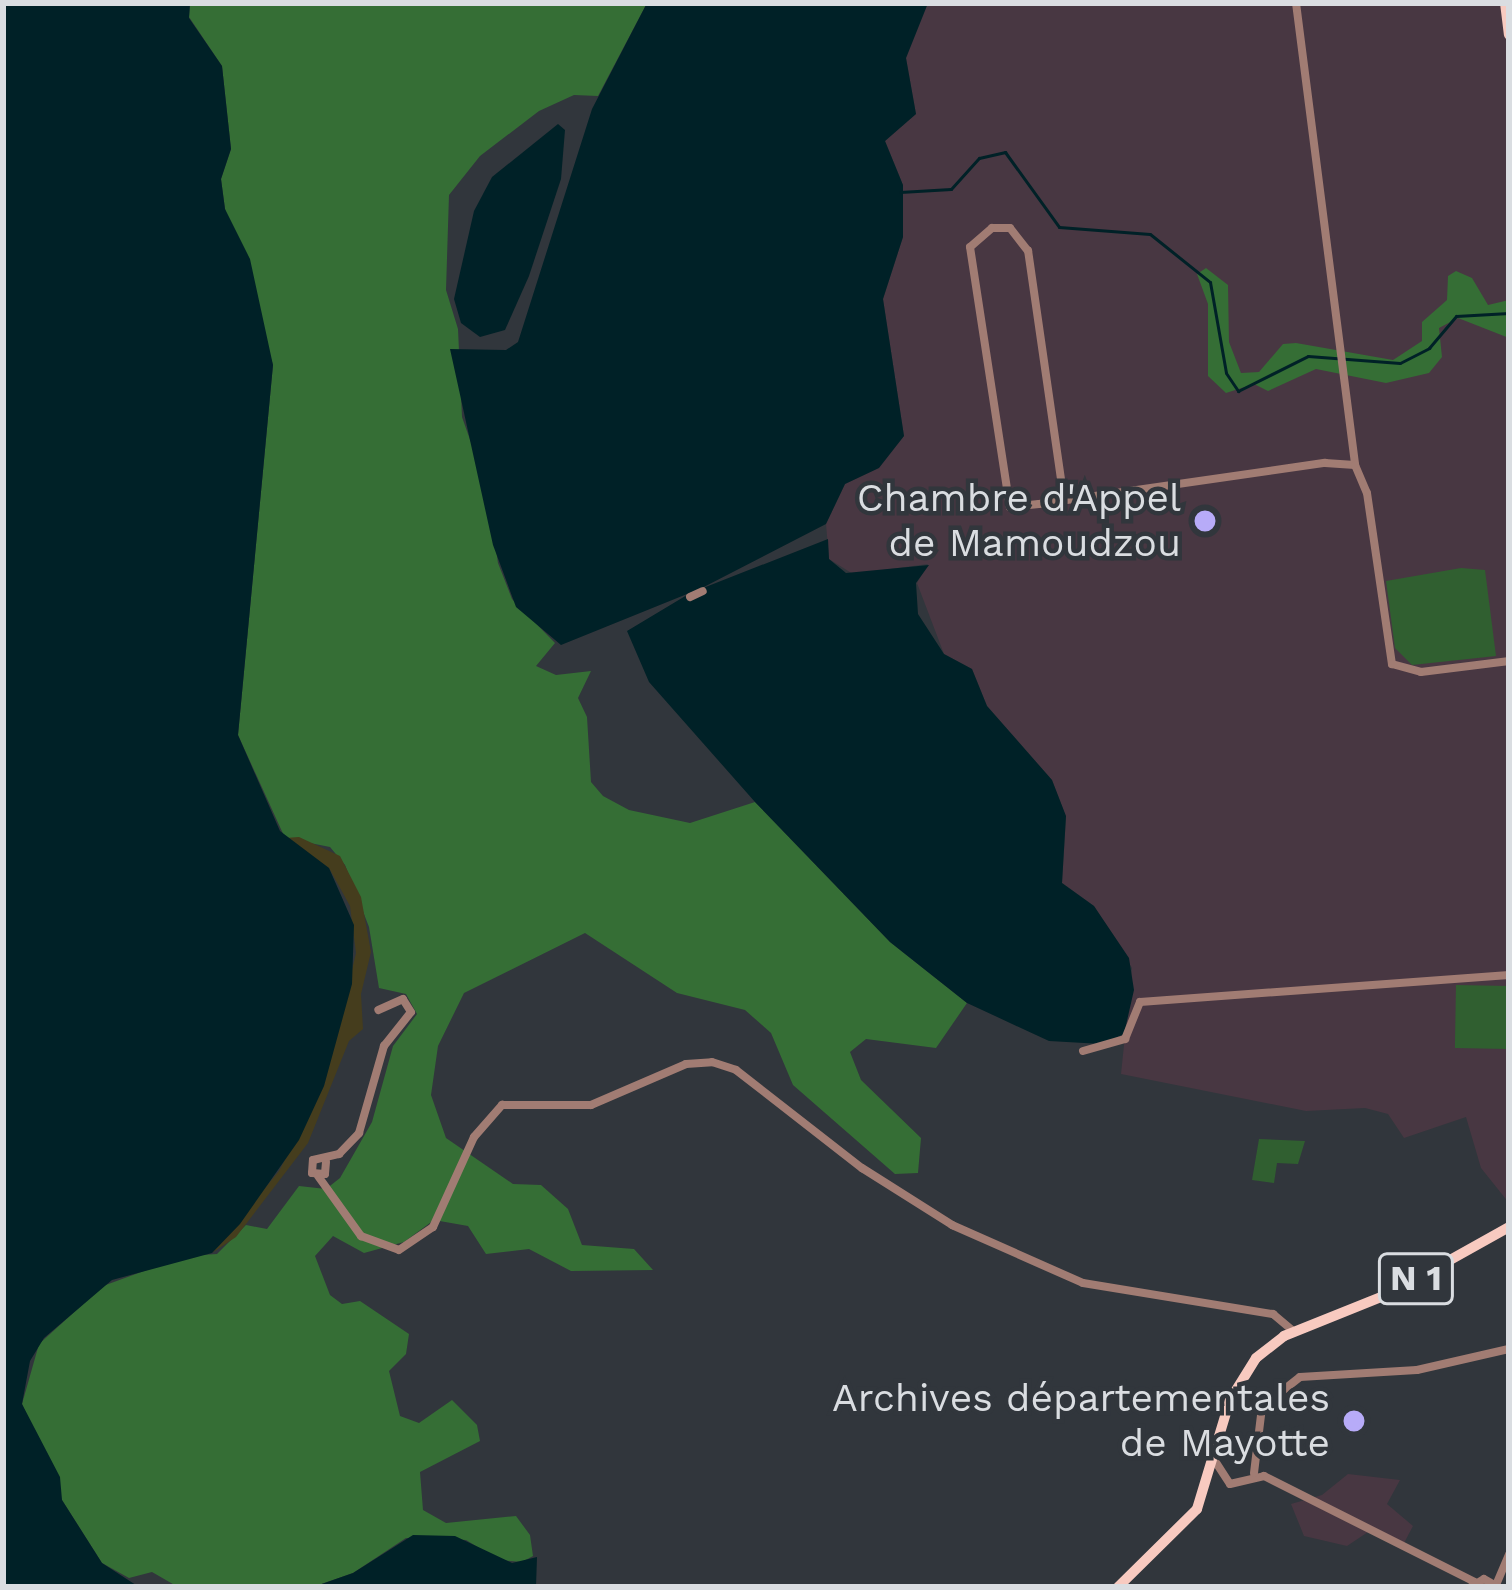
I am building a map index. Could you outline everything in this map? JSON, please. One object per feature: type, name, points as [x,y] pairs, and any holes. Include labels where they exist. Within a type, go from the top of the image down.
[{"type":"main road","points":[[1505,3],[1509,35]]},
{"type":"main road","name":"N 1","points":[[1123,1585],[1196,1509],[1241,1378],[1293,1331],[1391,1293],[1509,1227]]},
{"type":"street","points":[[1296,3],[1339,376],[1355,465],[1366,493],[1392,664],[1421,672],[1509,661]]},
{"type":"street","points":[[1064,500],[1028,251],[1010,228],[992,228],[970,247],[1010,507],[1064,500],[1325,463],[1355,465]]},
{"type":"street","points":[[690,597],[703,591]]},
{"type":"street","points":[[1082,1051],[1125,1039],[1140,1002],[1509,975]]},
{"type":"street","points":[[318,1176],[326,1162],[359,1133],[384,1046],[411,1012],[403,999],[378,1010]]},
{"type":"street","points":[[326,1162],[311,1162],[361,1236],[399,1250],[433,1227],[474,1137],[502,1105],[591,1105],[712,1061],[736,1070],[862,1168],[952,1225],[1083,1283],[1273,1314],[1293,1331]]},
{"type":"street","points":[[1254,1473],[1262,1407],[1300,1377],[1423,1369],[1509,1349]]},
{"type":"street","points":[[1215,1461],[1230,1484],[1254,1473]]},
{"type":"street","points":[[1254,1473],[1470,1583],[1496,1586],[1509,1553]]},
{"type":"street","points":[[1470,1583],[1499,1570]]},
{"type":"shaded area","points":[[928,3],[1509,3],[1509,1203],[1481,1168],[1466,1117],[1404,1138],[1388,1114],[1365,1108],[1306,1111],[1121,1074],[1132,968],[1094,906],[1062,883],[1066,817],[1052,780],[987,706],[972,669],[944,654],[917,583],[928,564],[853,574],[829,559],[826,524],[845,484],[878,468],[904,436],[883,299],[903,237],[903,185],[885,141],[916,114],[906,58]]},
{"type":"shaded area","points":[[1348,1474],[1400,1480],[1387,1504],[1413,1526],[1403,1545],[1374,1528],[1347,1546],[1304,1536],[1291,1504],[1322,1495]]},
{"type":"green space","points":[[190,3],[647,3],[598,96],[574,95],[539,111],[480,156],[449,195],[446,290],[458,329],[462,417],[487,488],[498,563],[512,599],[555,643],[536,666],[556,675],[591,671],[578,698],[587,717],[591,782],[603,796],[629,810],[690,823],[755,802],[890,942],[967,1003],[936,1048],[866,1039],[850,1052],[861,1080],[921,1138],[918,1173],[895,1174],[793,1085],[771,1033],[745,1010],[677,993],[585,933],[464,993],[438,1046],[431,1095],[446,1138],[513,1184],[541,1185],[568,1209],[582,1245],[634,1249],[653,1270],[571,1271],[529,1249],[486,1254],[468,1226],[434,1220],[404,1242],[364,1253],[333,1236],[315,1256],[330,1295],[342,1304],[360,1301],[409,1334],[406,1354],[389,1371],[400,1416],[419,1423],[452,1400],[477,1425],[480,1441],[420,1472],[423,1510],[446,1523],[516,1516],[530,1535],[533,1556],[522,1562],[499,1560],[466,1540],[406,1538],[353,1573],[313,1587],[178,1587],[152,1572],[129,1578],[102,1563],[62,1500],[22,1404],[39,1344],[103,1286],[185,1256],[217,1254],[246,1225],[267,1229],[299,1186],[326,1189],[340,1178],[372,1122],[393,1046],[417,1014],[406,994],[379,988],[369,927],[345,865],[330,847],[285,838],[238,735],[273,365],[225,209],[221,179],[231,149],[222,66],[189,17]]},
{"type":"green space","points":[[1206,268],[1228,285],[1229,342],[1241,373],[1259,372],[1283,344],[1393,360],[1422,341],[1422,322],[1447,300],[1448,276],[1456,271],[1472,278],[1488,305],[1509,300],[1509,338],[1458,318],[1439,328],[1442,357],[1429,373],[1386,383],[1316,369],[1268,391],[1254,384],[1226,393],[1208,376],[1208,304],[1197,274]]},
{"type":"green space","points":[[1461,568],[1485,570],[1496,656],[1412,665],[1395,648],[1386,581]]},
{"type":"green space","points":[[1456,985],[1509,986],[1508,1049],[1455,1048]]},
{"type":"green space","points":[[1259,1139],[1305,1141],[1298,1164],[1277,1163],[1274,1183],[1252,1180]]},
{"type":"sand","points":[[299,837],[340,856],[361,897],[371,952],[361,994],[363,1029],[349,1041],[308,1143],[236,1237],[212,1253],[279,1171],[324,1086],[356,953],[350,906],[329,868],[285,838]]},
{"type":"water","points":[[3,3],[190,3],[189,18],[222,66],[231,149],[221,179],[225,209],[250,259],[273,365],[238,735],[280,831],[329,868],[354,925],[352,984],[324,1086],[299,1140],[240,1224],[212,1253],[112,1280],[44,1338],[30,1361],[22,1404],[60,1477],[62,1500],[102,1563],[139,1587],[3,1587]]},
{"type":"water","points":[[647,3],[928,3],[906,58],[916,114],[885,141],[903,185],[903,237],[883,299],[904,436],[879,468],[845,484],[826,524],[698,590],[828,539],[829,559],[846,573],[929,565],[916,583],[918,614],[944,654],[972,669],[987,706],[1052,780],[1066,816],[1062,883],[1094,906],[1129,958],[1134,990],[1124,1034],[1102,1044],[1049,1041],[967,1003],[890,942],[755,802],[649,682],[627,631],[692,592],[561,645],[516,607],[493,545],[450,349],[506,350],[518,342],[592,109]]},
{"type":"water","points":[[558,124],[565,130],[561,179],[529,276],[505,330],[480,337],[461,323],[454,299],[474,211],[492,177]]},
{"type":"water","points":[[413,1535],[455,1536],[512,1563],[537,1557],[536,1587],[313,1587],[353,1573]]},
{"type":"waterway","points":[[900,192],[951,189],[979,158],[1005,152],[1059,227],[1150,234],[1210,282],[1226,373],[1238,391],[1308,356],[1400,363],[1429,348],[1456,316],[1509,313]]},
{"type":"place","name":"Chambre d'Appel de Mamoudzou","points":[[1205,521]]},
{"type":"place","name":"Archives départementales de Mayotte","points":[[1354,1421]]}]
